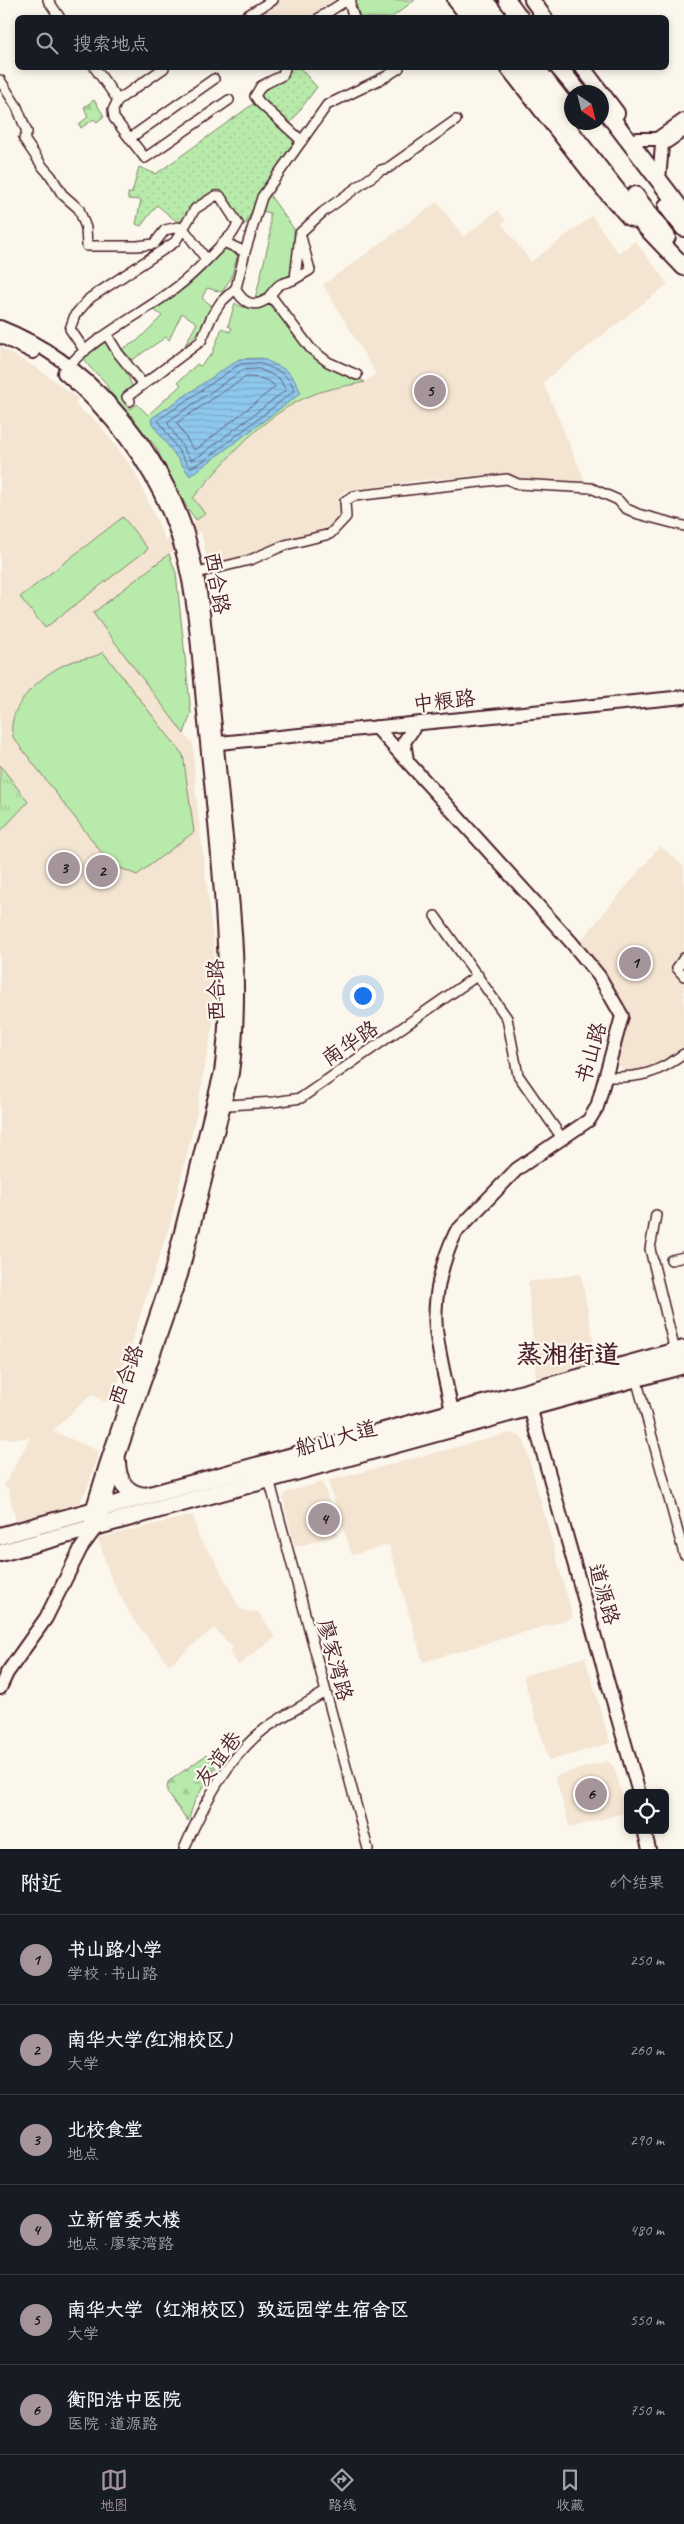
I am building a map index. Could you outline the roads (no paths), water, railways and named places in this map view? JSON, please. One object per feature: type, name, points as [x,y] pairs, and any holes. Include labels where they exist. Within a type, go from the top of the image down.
[{"type":"highway","points":[[468,0],[480,15]]},
{"type":"highway","points":[[484,0],[496,15]]},
{"type":"highway","points":[[507,0],[518,15]]},
{"type":"highway","points":[[519,0],[531,15]]},
{"type":"highway","points":[[523,70],[642,224],[684,267]]},
{"type":"highway","points":[[538,70],[564,104]]},
{"type":"highway","points":[[561,70],[573,85]]},
{"type":"highway","points":[[574,70],[585,85]]},
{"type":"highway","points":[[609,114],[630,137],[684,213]]},
{"type":"highway","points":[[584,130],[684,259]]},
{"type":"highway","points":[[608,130],[684,228]]},
{"type":"highway","name":"船山大道","points":[[0,1553],[149,1496],[452,1412],[681,1355]]},
{"type":"highway","name":"船山大道","points":[[0,1536],[55,1522],[95,1518],[268,1479],[636,1378],[681,1355]]},
{"type":"highway","points":[[111,1462],[123,1485],[133,1493],[149,1496]]},
{"type":"main road","points":[[455,0],[467,15]]},
{"type":"main road","points":[[532,0],[543,15]]},
{"type":"main road","points":[[510,70],[603,189],[629,218],[642,224]]},
{"type":"main road","points":[[584,70],[596,85]]},
{"type":"main road","points":[[609,104],[630,137]]},
{"type":"street","points":[[48,0],[58,15]]},
{"type":"street","points":[[254,15],[273,0]]},
{"type":"street","points":[[324,15],[347,0]]},
{"type":"street","points":[[351,0],[350,6],[353,15]]},
{"type":"street","points":[[96,70],[118,100]]},
{"type":"street","points":[[161,70],[118,100],[113,110],[114,118],[145,158],[229,100]]},
{"type":"street","points":[[284,70],[283,74],[261,86],[255,96],[260,103],[302,141]]},
{"type":"street","points":[[130,401],[127,397],[201,341],[212,316],[222,302],[236,288],[262,197],[327,105],[385,72]]},
{"type":"street","points":[[130,138],[214,79]]},
{"type":"street","points":[[0,80],[17,107],[27,132],[24,139],[62,194],[78,209],[86,228],[87,246],[154,244],[165,230],[178,226],[206,259]]},
{"type":"street","points":[[236,288],[238,294],[248,304],[265,300],[280,284],[310,270],[300,233],[323,212],[381,170],[388,168],[456,120]]},
{"type":"street","points":[[630,137],[657,139],[684,120]]},
{"type":"street","points":[[659,180],[662,145],[684,130]]},
{"type":"street","points":[[67,370],[75,357],[85,351],[178,287],[224,242],[238,224],[218,195],[195,210],[175,242],[90,298],[80,308],[70,329],[85,351]]},
{"type":"street","points":[[224,242],[245,252]]},
{"type":"street","points":[[270,295],[311,349],[328,362],[358,375]]},
{"type":"street","name":"西合路","points":[[0,326],[34,342],[67,370],[101,394],[142,443],[172,497],[189,540],[197,573],[212,746]]},
{"type":"street","points":[[107,335],[143,384]]},
{"type":"street","name":"西合路","points":[[0,336],[28,348],[67,370],[134,448],[151,476],[175,528],[186,567],[212,746],[234,920],[237,992],[236,1046],[232,1073],[181,1275],[111,1462],[95,1518],[46,1618],[7,1673],[0,1688]]},
{"type":"street","points":[[197,573],[250,560],[285,545],[330,534],[346,517],[345,501],[354,496],[507,479],[518,484],[590,488],[618,500],[625,508],[638,514],[684,526]]},
{"type":"street","name":"中粮路","points":[[212,746],[684,698]]},
{"type":"street","name":"中粮路","points":[[378,730],[413,729],[684,702]]},
{"type":"street","points":[[408,762],[404,742],[413,729]]},
{"type":"street","name":"书山路","points":[[378,730],[571,942],[599,976],[622,1016],[594,1114],[589,1120],[512,1174],[456,1232],[452,1241],[438,1295],[436,1329],[452,1412]]},
{"type":"street","points":[[435,916],[507,1018],[518,1075],[562,1138]]},
{"type":"street","points":[[684,958],[677,968],[684,976]]},
{"type":"street","name":"南华路","points":[[230,1105],[301,1098],[478,976]]},
{"type":"street","points":[[606,1077],[634,1078],[657,1070],[684,1054]]},
{"type":"street","points":[[656,1215],[650,1249],[681,1355]]},
{"type":"street","points":[[671,1260],[684,1257]]},
{"type":"street","points":[[636,1378],[684,1554]]},
{"type":"street","name":"道源路","points":[[528,1408],[632,1789]]},
{"type":"street","name":"道源路","points":[[528,1408],[638,1789]]},
{"type":"street","points":[[55,1522],[89,1503],[111,1462]]},
{"type":"street","name":"廖家湾路","points":[[268,1479],[368,1849]]},
{"type":"street","name":"西合路","points":[[0,1674],[41,1615],[95,1518]]},
{"type":"street","name":"友谊巷","points":[[184,1849],[201,1812],[244,1749],[265,1729],[325,1692]]},
{"type":"street","points":[[645,1834],[649,1849]]},
{"type":"street","points":[[651,1834],[655,1849]]},
{"type":"water","points":[[262,358],[289,373],[301,393],[190,476],[151,422],[152,418],[239,359]]},
{"type":"place","name":"南华大学（红湘校区）致远园学生宿舍区","points":[[430,391]]},
{"type":"place","name":"北校食堂","points":[[64,868]]},
{"type":"place","name":"南华大学(红湘校区)","points":[[102,871]]},
{"type":"place","name":"书山路小学","points":[[635,963]]},
{"type":"place","name":"立新管委大楼","points":[[324,1519]]},
{"type":"place","name":"衡阳浩中医院","points":[[591,1794]]},
{"type":"district","name":"蒸湘街道","points":[[568,1354]]}]
